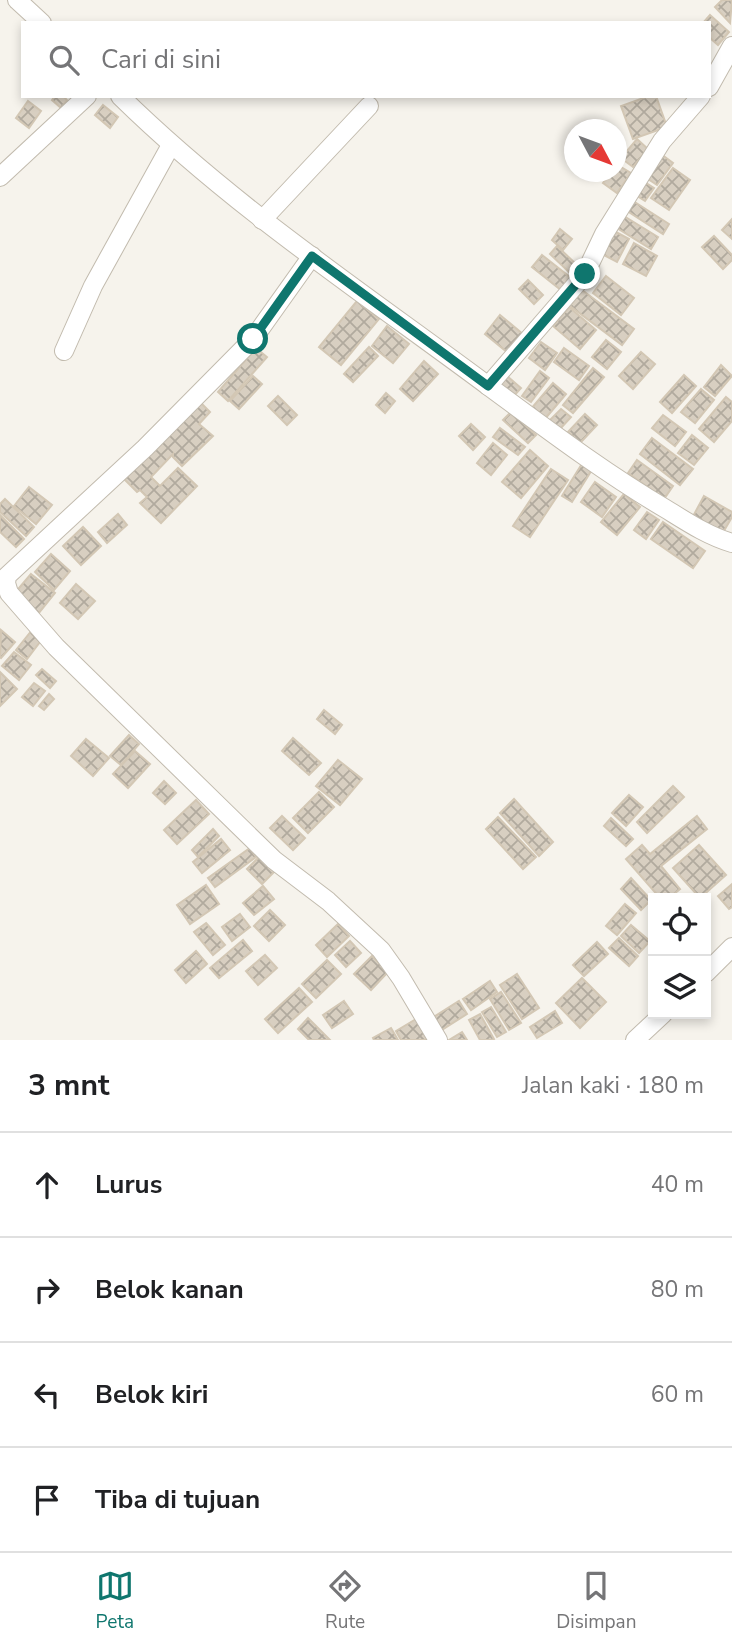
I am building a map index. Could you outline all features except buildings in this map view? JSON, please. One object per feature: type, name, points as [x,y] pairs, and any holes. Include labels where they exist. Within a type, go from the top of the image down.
[{"type":"street","points":[[17,0],[40,21]]},
{"type":"street","points":[[711,83],[732,46]]},
{"type":"street","points":[[0,177],[85,98]]},
{"type":"street","points":[[122,98],[170,145],[262,220],[488,386],[621,483],[698,528],[732,543]]},
{"type":"street","points":[[488,386],[585,274],[604,234],[662,141],[699,98]]},
{"type":"street","points":[[262,220],[369,106]]},
{"type":"street","points":[[64,351],[93,286],[170,145]]},
{"type":"street","points":[[312,256],[253,339],[145,448],[7,576],[6,588],[56,647],[274,860],[328,901],[381,950],[438,1040]]},
{"type":"street","points":[[711,968],[732,947]]},
{"type":"street","points":[[635,1040],[658,1019]]},
{"type":"route","points":[[253,339],[312,256],[488,386],[585,274]]}]
